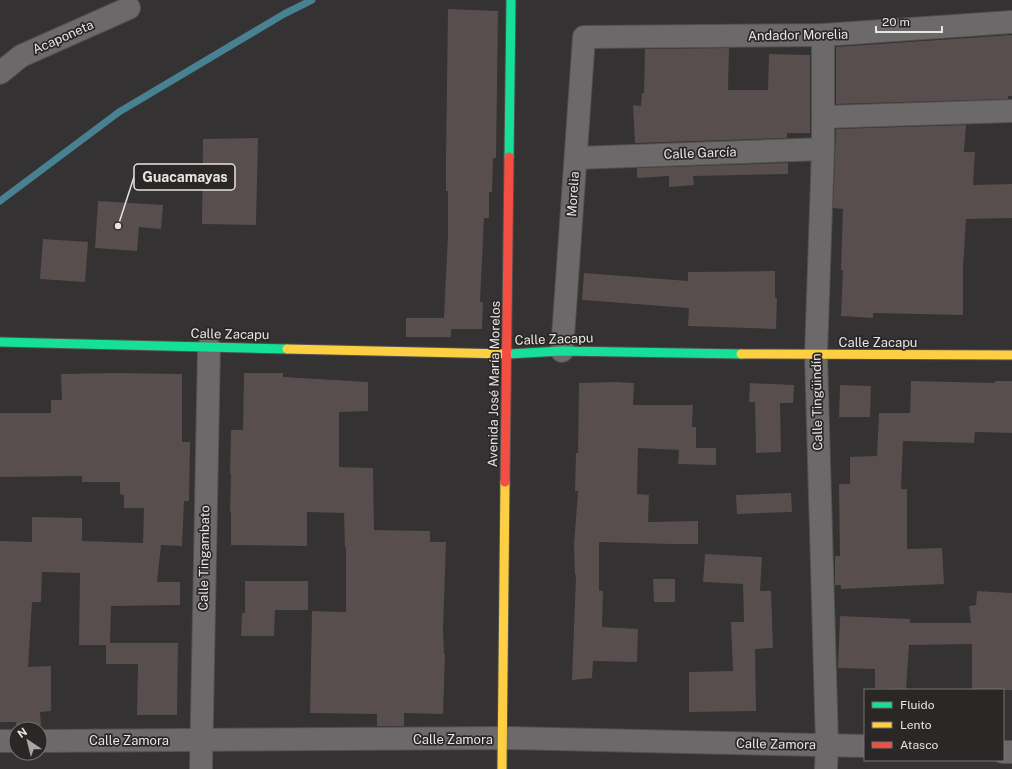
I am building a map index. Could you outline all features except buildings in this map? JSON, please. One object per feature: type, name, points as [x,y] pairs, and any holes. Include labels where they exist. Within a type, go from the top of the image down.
[{"type":"street","name":"Avenida José María Morelos","points":[[502,769],[511,0]]},
{"type":"street","name":"Acaponeta","points":[[0,73],[21,56],[129,8]]},
{"type":"street","name":"Andador Morelia","points":[[584,37],[824,35],[1012,22]]},
{"type":"street","name":"Calle Tingüindín","points":[[824,35],[822,116],[824,148],[816,355],[827,744],[826,769]]},
{"type":"street","name":"Morelia","points":[[562,350],[584,37]]},
{"type":"street","points":[[822,116],[1012,111]]},
{"type":"street","name":"Calle García","points":[[576,158],[824,148]]},
{"type":"street","name":"Calle Zacapu","points":[[0,342],[507,354],[562,350],[816,355],[1012,355]]},
{"type":"street","name":"Calle Tingambato","points":[[201,769],[209,347]]},
{"type":"street","name":"Calle Zamora","points":[[48,741],[503,738],[864,746]]},
{"type":"waterway","points":[[0,201],[119,112],[284,14],[312,0]]},
{"type":"traffic: fast","points":[[509,157],[511,0]]},
{"type":"traffic: fast","points":[[0,342],[287,349]]},
{"type":"traffic: fast","points":[[507,354],[562,351],[741,354]]},
{"type":"traffic: slow","points":[[287,349],[507,354]]},
{"type":"traffic: slow","points":[[741,354],[1012,355]]},
{"type":"traffic: slow","points":[[502,769],[505,482]]},
{"type":"traffic: jam","points":[[505,482],[509,157]]},
{"type":"place","name":"Guacamayas","points":[[118,226]]}]
